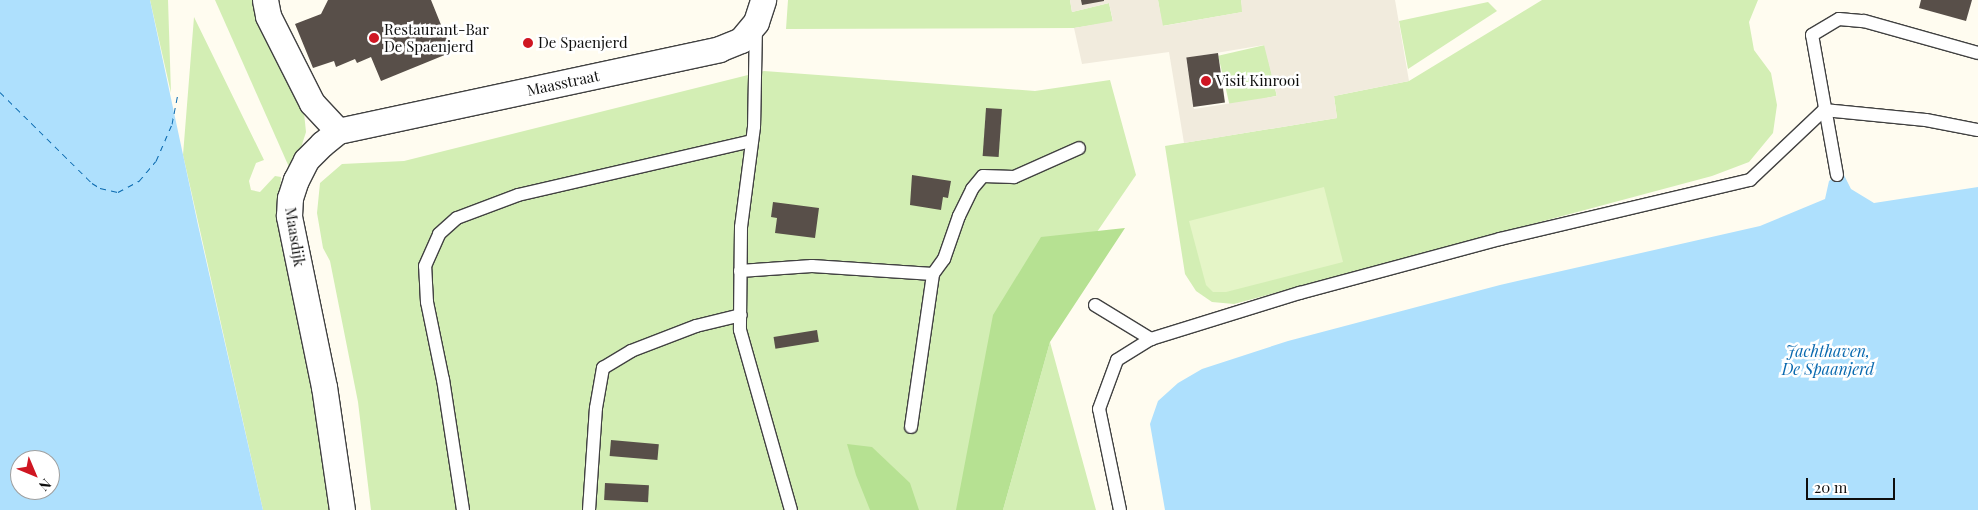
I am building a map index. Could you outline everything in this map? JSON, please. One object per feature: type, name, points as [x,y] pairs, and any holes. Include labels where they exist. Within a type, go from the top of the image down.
[{"type":"street","points":[[265,0],[268,16],[312,103],[338,132]]},
{"type":"street","name":"Maasstraat","points":[[338,132],[719,49],[741,40],[760,11]]},
{"type":"street","name":"Maasdijk","points":[[338,132],[322,144],[306,160],[290,198],[289,216],[324,387],[342,510]]},
{"type":"lane","points":[[760,11],[752,141],[741,227],[740,330],[791,510]]},
{"type":"lane","points":[[1837,175],[1812,35],[1839,19],[1864,21],[1978,53]]},
{"type":"lane","points":[[1120,510],[1099,409],[1117,360],[1151,339],[1300,293],[1489,242],[1750,180],[1824,110],[1926,120],[1978,130]]},
{"type":"lane","points":[[463,510],[443,380],[427,302],[425,266],[439,234],[457,218],[518,195],[752,141]]},
{"type":"lane","points":[[911,427],[933,274],[944,259],[972,189],[983,176],[1014,177],[1079,148]]},
{"type":"lane","points":[[740,270],[812,266],[933,274]]},
{"type":"lane","points":[[1095,305],[1151,339]]},
{"type":"lane","points":[[589,510],[596,408],[603,368],[630,350],[696,326],[741,315]]},
{"type":"green space","points":[[150,0],[168,0],[171,93]]},
{"type":"green space","points":[[215,0],[257,0],[303,103],[306,132],[299,154],[289,167]]},
{"type":"green space","points":[[788,0],[1070,0],[1072,12],[1109,3],[1113,22],[1074,28],[786,29]]},
{"type":"green space","points":[[1158,0],[1241,0],[1243,12],[1162,26]]},
{"type":"green space","points":[[1542,0],[1758,0],[1749,22],[1754,50],[1771,73],[1777,105],[1773,133],[1749,162],[1712,176],[1234,304],[1212,302],[1196,291],[1185,274],[1165,146],[1337,118],[1334,96],[1409,81]]},
{"type":"green space","points":[[1488,2],[1497,11],[1408,69],[1399,21]]},
{"type":"green space","points":[[194,17],[264,160],[256,163],[249,181],[251,190],[260,192],[275,176],[281,177],[280,193],[334,510],[263,510],[183,155]]},
{"type":"green space","points":[[1265,45],[1277,96],[1230,106],[1218,56]]},
{"type":"green space","points":[[764,71],[1035,91],[1110,80],[1136,175],[1027,334],[973,510],[371,510],[358,402],[330,261],[323,248],[317,213],[320,183],[342,164],[404,161]]},
{"type":"green space","points":[[1324,187],[1343,262],[1226,292],[1213,292],[1206,285],[1189,221]]},
{"type":"green space","points":[[1125,228],[1050,342],[1003,510],[956,510],[993,315],[1041,237]]},
{"type":"green space","points":[[1050,342],[1096,510],[1003,510],[1005,503]]},
{"type":"green space","points":[[847,444],[872,447],[910,483],[919,510],[870,510],[856,475]]},
{"type":"shaded area","points":[[1070,0],[1158,0],[1163,26],[1242,12],[1241,0],[1395,0],[1409,81],[1334,96],[1337,118],[1184,143],[1169,52],[1082,64],[1074,28],[1113,21],[1109,3],[1072,12]],"holes":[[[1264,45],[1277,96],[1194,109],[1186,58]]]},
{"type":"water","points":[[0,0],[150,0],[198,225],[263,510],[0,510]]},
{"type":"water","name":"Jachthaven, De Spaanjerd","points":[[1837,175],[1844,175],[1851,189],[1874,203],[1978,187],[1978,510],[1165,510],[1150,424],[1158,401],[1178,383],[1202,369],[1288,341],[1500,285],[1760,226],[1825,199],[1829,181]]},
{"type":"building","name":"Restaurant-Bar De Spaenjerd","points":[[328,0],[431,0],[452,52],[381,81],[371,57],[357,63],[355,59],[336,67],[334,61],[313,68],[295,24],[321,14]]},
{"type":"building","points":[[1081,0],[1104,0],[1104,1],[1082,5]]},
{"type":"building","points":[[1921,0],[1972,0],[1966,21],[1919,8]]},
{"type":"building","name":"Visit Kinrooi","points":[[1218,53],[1225,103],[1193,107],[1186,57]]},
{"type":"building","points":[[986,108],[1002,109],[999,157],[983,156]]},
{"type":"building","points":[[912,175],[951,181],[948,198],[943,197],[941,210],[910,205]]},
{"type":"building","points":[[773,202],[819,208],[815,238],[775,233],[777,218],[771,217]]},
{"type":"building","points":[[817,330],[819,342],[775,349],[774,337]]},
{"type":"building","points":[[611,440],[659,444],[657,460],[610,456]]},
{"type":"building","points":[[605,483],[649,485],[648,502],[604,500]]},
{"type":"ferry route","points":[[0,92],[92,183],[100,188],[118,192],[139,181],[156,161],[172,124],[178,92]]},
{"type":"place","name":"Restaurant-Bar De Spaenjerd","points":[[374,38]]},
{"type":"place","name":"De Spaenjerd","points":[[528,43]]},
{"type":"place","name":"Visit Kinrooi","points":[[1206,81]]}]
